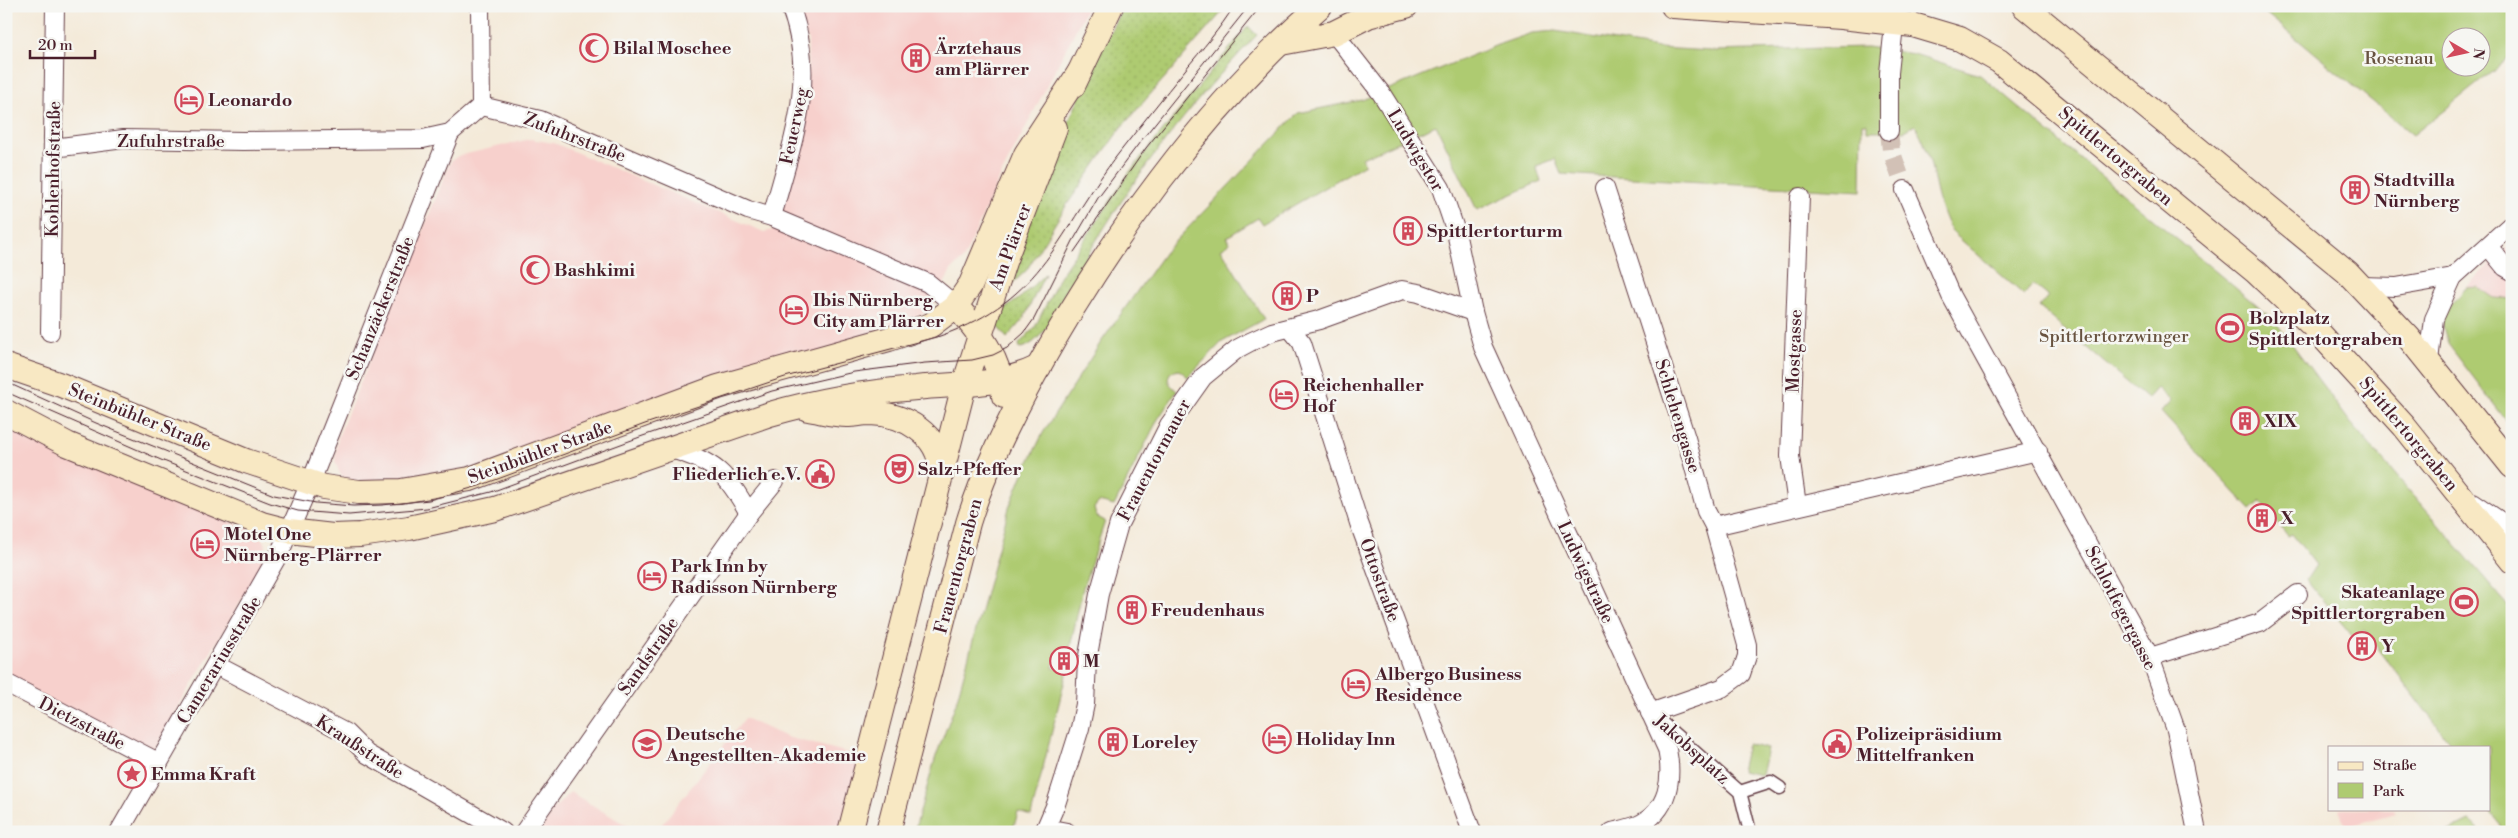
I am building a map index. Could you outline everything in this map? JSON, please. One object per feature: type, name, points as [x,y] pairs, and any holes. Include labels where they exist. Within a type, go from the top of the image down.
[{"type":"main road","name":"Am Plärrer","points":[[941,472],[964,385],[980,334],[1036,176],[1079,73],[1111,6]]},
{"type":"main road","points":[[1281,43],[1334,33],[1368,16],[1406,6]]},
{"type":"main road","name":"Spittlertorgraben","points":[[1673,6],[1895,14],[1951,36],[1998,61],[2240,258],[2326,338],[2382,400],[2461,495],[2512,561]]},
{"type":"main road","points":[[2024,6],[2291,225],[2362,286],[2429,361],[2512,466]]},
{"type":"main road","points":[[1281,43],[1313,8],[1334,33]]},
{"type":"main road","name":"Frauentorgraben","points":[[888,832],[968,523],[981,484],[1006,428],[1080,296],[1135,216],[1209,120],[1281,43]]},
{"type":"main road","name":"Am Plärrer","points":[[956,306],[972,284],[1026,154],[1079,73]]},
{"type":"main road","points":[[956,306],[980,334],[997,363],[1002,380],[1006,428]]},
{"type":"main road","name":"Steinbühler Straße","points":[[6,366],[61,385],[229,454],[310,484],[340,490],[380,492],[419,489],[470,479],[718,387],[919,330],[931,325],[956,306]]},
{"type":"main road","name":"Steinbühler Straße","points":[[6,412],[41,431],[102,458],[248,518],[289,531],[323,536],[360,535],[448,520],[524,500],[794,407],[868,394],[1002,380],[1039,367]]},
{"type":"main road","name":"Steinbühler Straße","points":[[794,407],[846,415],[878,414],[905,421],[920,429],[934,444],[941,460],[941,472]]},
{"type":"main road","points":[[850,832],[941,472]]},
{"type":"street","name":"Kohlenhofstraße","points":[[50,332],[55,6]]},
{"type":"street","points":[[450,133],[482,106],[480,6]]},
{"type":"street","name":"Feuerweg","points":[[772,217],[802,100],[804,71],[802,45],[799,30],[790,6]]},
{"type":"street","points":[[1888,131],[1895,14]]},
{"type":"street","name":"Ludwigstor","points":[[1334,33],[1381,93],[1415,144],[1441,188],[1456,232],[1473,312]]},
{"type":"street","name":"Zufuhrstraße","points":[[482,106],[540,120],[748,210],[772,217],[928,283],[956,306]]},
{"type":"street","name":"Zufuhrstraße","points":[[53,148],[124,139],[243,141],[414,139],[450,133]]},
{"type":"street","name":"Schanzäckerstraße","points":[[310,484],[450,133]]},
{"type":"street","name":"Schlehengasse","points":[[1605,188],[1686,438],[1706,511],[1714,526],[1747,644]]},
{"type":"street","name":"Schlotfegergasse","points":[[1907,196],[1951,296],[2150,657],[2176,730],[2197,832]]},
{"type":"street","name":"Mostgasse","points":[[1797,505],[1790,456],[1800,197]]},
{"type":"street","points":[[2429,361],[2434,319],[2453,277],[2512,224]]},
{"type":"street","points":[[2488,246],[2505,267],[2512,271]]},
{"type":"street","points":[[2362,286],[2396,287],[2453,277]]},
{"type":"street","name":"Frauentormauer","points":[[1045,830],[1056,804],[1080,728],[1085,704],[1087,661],[1099,594],[1119,524],[1169,425],[1202,378],[1238,349],[1250,342],[1402,290],[1420,292],[1473,312]]},
{"type":"street","name":"Ludwigstraße","points":[[1473,312],[1483,347],[1667,749],[1671,767],[1670,780],[1662,804],[1654,814],[1638,825],[1612,832]]},
{"type":"street","name":"Ottostraße","points":[[1290,328],[1302,343],[1366,542],[1472,832]]},
{"type":"street","points":[[671,449],[707,463],[727,477],[749,513]]},
{"type":"street","points":[[1714,526],[1797,505],[2038,451]]},
{"type":"street","name":"Sandstraße","points":[[524,832],[749,513],[775,481]]},
{"type":"street","name":"Camerariusstraße","points":[[119,832],[158,762],[257,595],[310,484]]},
{"type":"street","name":"Spittlertorgraben","points":[[2461,495],[2512,529]]},
{"type":"street","points":[[2150,657],[2260,624],[2298,594]]},
{"type":"street","name":"Jakobsplatz","points":[[1747,644],[1745,665],[1732,682],[1722,688],[1650,713],[1740,792],[1750,832]]},
{"type":"street","name":"Kraußstraße","points":[[216,665],[346,733],[367,754],[503,832]]},
{"type":"street","name":"Dietzstraße","points":[[6,684],[158,762]]},
{"type":"street","name":"Jakobsplatz","points":[[1740,792],[1771,782],[1780,788]]},
{"type":"street","points":[[1045,830],[1067,832]]},
{"type":"shaded area","points":[[796,6],[1088,6],[1000,177],[964,258],[951,270],[935,302],[921,315],[905,325],[492,465],[377,484],[345,479],[340,474],[335,461],[338,437],[451,161],[458,156],[530,139],[554,143],[764,232],[773,230],[807,99],[808,40]]},
{"type":"shaded area","points":[[2512,243],[2512,299],[2494,298],[2478,287],[2465,288]]},
{"type":"shaded area","points":[[6,426],[62,453],[253,531],[265,542],[267,554],[265,560],[149,757],[6,681]]},
{"type":"shaded area","points":[[745,718],[786,737],[861,756],[839,832],[656,832]]},
{"type":"shaded area","points":[[570,792],[638,832],[540,832],[552,811]]},
{"type":"shaded area","points":[[2340,810],[2394,810],[2395,813],[2346,827]]},
{"type":"green space","points":[[1123,6],[1216,6],[1223,11],[1120,129],[1066,206],[1026,271],[1005,290],[1058,146]]},
{"type":"green space","name":"Rosenau","points":[[2257,6],[2512,6],[2512,56],[2490,74],[2490,28],[2440,28],[2440,78],[2484,78],[2413,135]]},
{"type":"green space","points":[[1248,26],[1257,35],[1207,89],[1161,146],[1099,236],[1047,327],[1029,345],[1020,348],[1019,344],[1035,327],[1061,275],[1131,170]]},
{"type":"green space","name":"Spittlertorzwinger","points":[[1555,31],[1658,48],[1712,51],[1867,47],[1914,54],[1980,75],[2274,320],[2350,422],[2512,610],[2512,832],[2506,832],[2488,810],[2490,810],[2490,746],[2452,746],[2364,630],[2354,638],[2306,580],[2316,565],[2292,534],[2288,536],[2261,501],[2251,510],[2161,412],[2171,401],[2157,388],[2147,399],[2039,307],[2048,296],[2033,284],[2024,295],[1952,232],[1942,211],[1929,157],[1915,125],[1905,131],[1867,131],[1867,123],[1862,123],[1861,191],[1561,174],[1555,159],[1536,166],[1541,181],[1477,210],[1436,125],[1362,158],[1365,164],[1262,224],[1258,218],[1227,237],[1230,243],[1221,249],[1264,319],[1222,342],[1188,377],[1179,370],[1171,372],[1168,378],[1169,382],[1177,391],[1158,419],[1114,506],[1099,502],[1094,508],[1096,516],[1105,521],[1083,588],[1069,652],[1056,650],[1053,668],[1067,671],[1031,816],[1018,812],[1013,830],[1019,832],[914,832],[936,756],[956,703],[1009,508],[1022,476],[1043,433],[1101,342],[1165,252],[1298,113],[1362,100],[1532,33]]},
{"type":"green space","points":[[1045,274],[1024,318],[1007,338],[995,324],[998,314],[1021,297]]},
{"type":"green space","points":[[2478,287],[2494,298],[2512,299],[2512,428],[2448,344],[2440,317],[2465,288]]},
{"type":"green space","points":[[1747,744],[1768,749],[1762,775],[1741,771]]},
{"type":"green space","points":[[2469,821],[2479,829],[2477,832],[2447,832]]},
{"type":"tunnel","points":[[1889,131],[1891,150],[1905,190]]},
{"type":"tram line","points":[[6,382],[96,423],[274,495],[316,503],[353,506],[382,505],[429,500],[479,486],[645,424],[785,377],[940,336],[976,321],[1004,303],[1027,283],[1046,260],[1119,153],[1211,39],[1234,6]]},
{"type":"tram line","points":[[6,392],[161,460],[270,503],[298,511],[349,515],[427,508],[491,492],[772,391],[854,372],[925,363],[972,360],[993,355],[1007,348],[1024,333],[1034,319],[1073,241],[1098,198],[1140,142],[1249,6]]},
{"type":"tram line","points":[[1074,252],[1146,148],[1261,6]]},
{"type":"place","name":"Bilal Moschee","points":[[594,48]]},
{"type":"place","name":"Ärztehaus am Plärrer","points":[[916,58]]},
{"type":"place","name":"Leonardo","points":[[189,100]]},
{"type":"place","name":"Stadtvilla Nürnberg","points":[[2355,190]]},
{"type":"place","name":"Spittlertorturm","points":[[1408,231]]},
{"type":"place","name":"Bashkimi","points":[[535,270]]},
{"type":"place","name":"P","points":[[1287,296]]},
{"type":"place","name":"Ibis Nürnberg City am Plärrer","points":[[794,310]]},
{"type":"place","name":"Bolzplatz Spittlertorgraben","points":[[2230,328]]},
{"type":"place","name":"Reichenhaller Hof","points":[[1284,395]]},
{"type":"place","name":"XIX","points":[[2245,421]]},
{"type":"place","name":"Salz+Pfeffer","points":[[899,469]]},
{"type":"place","name":"Fliederlich e.V.","points":[[820,474]]},
{"type":"place","name":"X","points":[[2262,518]]},
{"type":"place","name":"Motel One Nürnberg-Plärrer","points":[[205,544]]},
{"type":"place","name":"Park Inn by Radisson Nürnberg","points":[[652,576]]},
{"type":"place","name":"Skateanlage Spittlertorgraben","points":[[2464,602]]},
{"type":"place","name":"Freudenhaus","points":[[1132,610]]},
{"type":"place","name":"Y","points":[[2362,646]]},
{"type":"place","name":"M","points":[[1064,661]]},
{"type":"place","name":"Albergo Business Residence","points":[[1356,684]]},
{"type":"place","name":"Holiday Inn","points":[[1277,739]]},
{"type":"place","name":"Loreley","points":[[1113,742]]},
{"type":"place","name":"Deutsche Angestellten-Akademie","points":[[647,744]]},
{"type":"place","name":"Polizeipräsidium Mittelfranken","points":[[1837,744]]},
{"type":"place","name":"Emma Kraft","points":[[132,774]]}]
